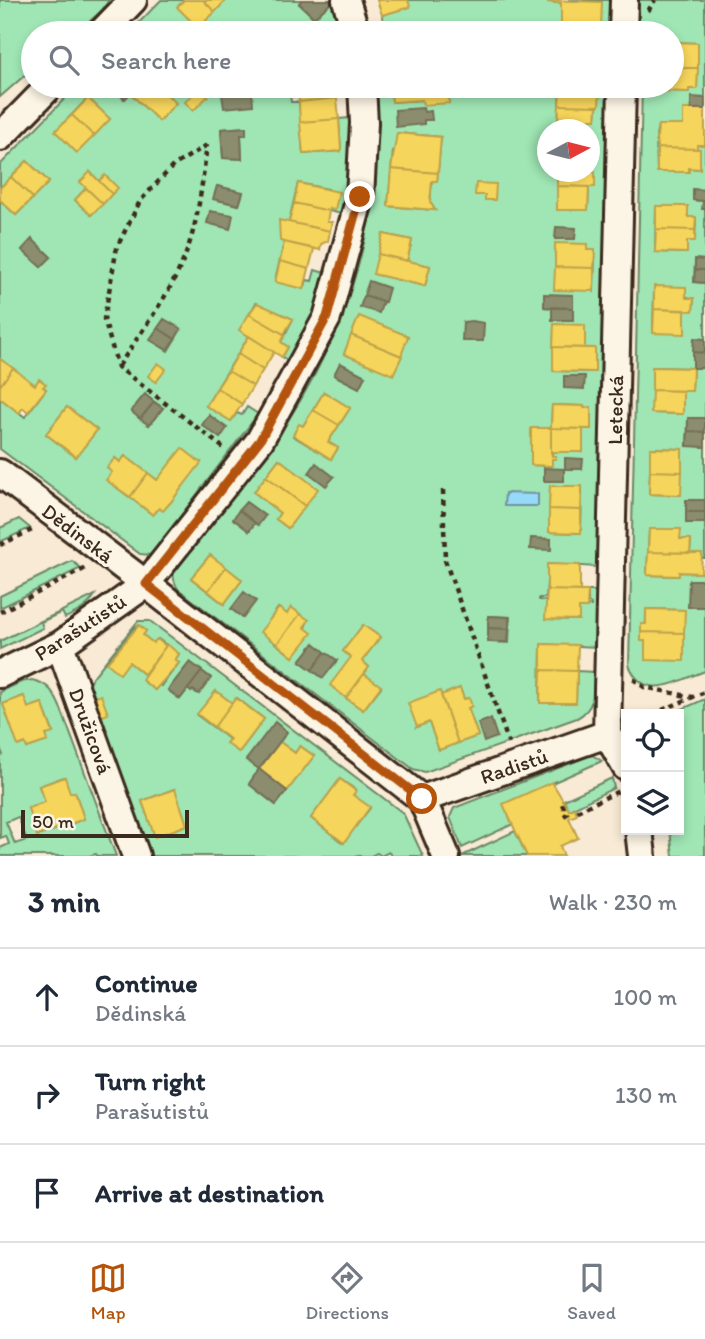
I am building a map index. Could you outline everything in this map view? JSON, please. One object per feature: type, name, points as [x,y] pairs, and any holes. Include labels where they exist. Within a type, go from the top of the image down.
[{"type":"street","points":[[113,21],[133,0]]},
{"type":"street","points":[[346,0],[352,21]]},
{"type":"street","points":[[623,21],[624,0]]},
{"type":"street","points":[[0,137],[38,98]]},
{"type":"street","name":"Parašutistů","points":[[0,674],[60,645],[146,584],[260,440],[327,317],[360,197],[363,98]]},
{"type":"street","name":"Letecká","points":[[607,734],[622,98]]},
{"type":"street","name":"Dědinská","points":[[0,474],[422,799]]},
{"type":"street","name":"Družicová","points":[[60,645],[136,856]]},
{"type":"street","points":[[607,734],[621,773]]},
{"type":"street","name":"Radistů","points":[[422,799],[607,734]]},
{"type":"street","points":[[422,799],[446,856]]},
{"type":"street","points":[[640,835],[642,856]]},
{"type":"path","points":[[118,367],[185,258],[198,218],[208,145],[173,166],[140,201],[117,247],[104,319],[118,367],[242,463]]},
{"type":"path","points":[[443,489],[445,560],[516,765]]},
{"type":"path","points":[[0,545],[36,528]]},
{"type":"path","points":[[0,612],[87,568]]},
{"type":"path","points":[[631,676],[643,687],[692,697]]},
{"type":"path","points":[[664,709],[705,692]]},
{"type":"path","points":[[577,811],[621,780]]},
{"type":"path","points":[[562,804],[567,814],[564,816]]},
{"type":"green space","points":[[0,0],[109,0],[90,21],[21,21],[21,79],[0,97]]},
{"type":"green space","points":[[161,0],[184,0],[178,7],[191,21],[141,21]]},
{"type":"green space","points":[[226,0],[302,0],[299,4],[314,18],[333,1],[338,21],[205,21]]},
{"type":"green space","points":[[408,0],[549,0],[561,3],[561,21],[383,21],[382,15],[409,7]]},
{"type":"green space","points":[[568,0],[611,0],[610,21],[601,21],[601,2]]},
{"type":"green space","points":[[639,0],[705,0],[705,98],[691,98],[691,109],[683,109],[683,125],[658,125],[656,137],[657,172],[688,172],[689,168],[699,169],[700,150],[697,145],[705,145],[705,190],[693,190],[693,200],[703,201],[705,209],[705,260],[695,260],[694,282],[705,283],[705,339],[694,339],[693,367],[705,368],[705,418],[688,418],[687,445],[705,447],[705,500],[687,500],[686,522],[705,523],[705,558],[702,558],[702,553],[690,553],[691,540],[680,539],[680,529],[649,529],[647,575],[705,573],[705,580],[689,607],[705,607],[705,671],[673,684],[652,686],[635,677],[629,665],[642,98],[684,98],[684,92],[697,89],[698,43],[684,42],[684,21],[639,21]],"holes":[[[656,206],[688,206],[688,217],[696,218],[695,241],[687,241],[686,253],[655,252]],[[654,287],[694,299],[693,310],[685,310],[684,333],[653,333]],[[652,367],[693,368],[692,391],[683,391],[683,414],[652,413]],[[651,448],[682,449],[680,495],[649,494]],[[646,609],[684,610],[683,660],[645,660]]]},
{"type":"green space","points":[[65,98],[88,98],[123,98],[124,99],[135,98],[159,121],[176,103],[171,98],[290,98],[291,102],[299,102],[303,154],[341,151],[339,119],[349,118],[349,167],[342,214],[329,211],[331,201],[326,200],[328,189],[298,183],[275,281],[304,289],[307,280],[312,281],[315,270],[328,274],[308,328],[291,362],[282,357],[288,347],[281,342],[293,319],[256,303],[240,330],[249,336],[206,406],[231,421],[237,413],[242,415],[247,407],[258,414],[151,555],[140,554],[0,449],[0,398],[25,417],[46,389],[40,380],[35,385],[0,359],[0,200],[16,215],[49,182],[27,161],[0,188],[0,165]],"holes":[[[88,98],[110,119],[77,152],[56,131]],[[245,127],[246,134],[241,135],[242,159],[223,158],[221,129]],[[90,172],[99,181],[105,176],[117,188],[91,215],[75,200],[86,188]],[[217,186],[243,193],[239,205],[214,199]],[[32,239],[51,257],[41,267],[22,250]],[[164,319],[181,329],[168,351],[150,339]],[[145,395],[163,408],[149,425],[131,411]],[[67,407],[97,430],[76,457],[46,434]],[[125,456],[157,480],[200,463],[170,503],[159,508],[153,515],[107,480],[112,472],[107,468],[115,458],[120,462]]]},
{"type":"green space","points":[[375,98],[392,98],[392,102],[422,100],[449,103],[449,98],[559,98],[558,119],[537,119],[537,182],[557,182],[557,209],[588,210],[589,187],[595,187],[595,182],[600,182],[600,119],[596,119],[597,106],[599,98],[609,98],[598,567],[548,564],[546,598],[539,598],[546,601],[546,619],[579,620],[579,608],[591,606],[588,603],[588,591],[597,591],[596,647],[541,644],[540,703],[576,703],[577,671],[595,672],[593,698],[588,709],[577,718],[425,772],[413,769],[178,589],[174,578],[176,566],[286,423],[315,374],[352,287],[368,226],[376,145]],"holes":[[[397,133],[441,137],[437,181],[432,181],[430,202],[435,210],[388,206],[393,151],[396,150]],[[383,234],[412,240],[407,261],[430,266],[425,286],[374,274]],[[556,244],[587,244],[587,250],[595,251],[594,291]],[[544,295],[573,295],[573,320],[552,320],[552,308],[544,307]],[[359,317],[408,336],[393,374],[344,354]],[[554,325],[585,325],[585,348],[595,348],[594,372],[553,371]],[[340,363],[365,376],[359,388],[334,375]],[[324,392],[350,408],[328,442],[338,448],[331,459],[293,436],[299,425],[303,426]],[[552,405],[583,406],[591,409],[591,429],[583,429],[582,452],[552,451],[552,456],[556,456],[556,459],[552,459],[551,466],[531,465],[531,428],[551,428]],[[279,459],[317,489],[288,528],[276,519],[280,513],[254,492]],[[550,486],[582,486],[581,533],[549,532]],[[505,494],[538,494],[538,506],[505,506]],[[246,502],[265,516],[249,531],[239,510]],[[210,555],[242,580],[224,604],[191,578]],[[278,608],[287,614],[292,608],[308,620],[293,657],[261,632]],[[489,616],[510,617],[509,643],[489,642]],[[363,625],[380,637],[362,661],[369,667],[364,674],[381,687],[363,710],[346,698],[351,657],[343,651]],[[314,644],[337,661],[323,678],[300,661]],[[460,688],[464,699],[469,698],[468,708],[478,736],[439,750],[429,722],[417,727],[441,695]]]},
{"type":"green space","points":[[19,519],[30,528],[0,542],[0,528]]},
{"type":"green space","points":[[72,561],[81,568],[0,608],[0,596]]},
{"type":"green space","points":[[95,595],[78,611],[65,618],[62,612],[41,622],[43,628],[0,649],[0,641]]},
{"type":"green space","points":[[138,621],[150,621],[403,813],[423,856],[391,856],[389,852],[381,856],[377,853],[371,856],[146,856],[84,688]],"holes":[[[139,625],[146,631],[143,635],[153,643],[158,639],[179,654],[175,660],[179,663],[155,690],[142,680],[145,675],[129,662],[107,663]],[[190,662],[211,678],[199,694],[188,689],[180,699],[168,690]],[[216,691],[232,703],[237,698],[264,719],[239,752],[227,743],[229,739],[197,715]],[[287,732],[280,742],[295,753],[300,746],[314,756],[276,805],[249,784],[259,769],[247,760]],[[340,779],[356,790],[353,795],[370,808],[343,843],[311,818]],[[174,789],[187,825],[155,836],[142,801]]]},
{"type":"green space","points":[[32,680],[43,684],[56,698],[116,856],[0,856],[0,848],[9,844],[6,836],[0,838],[0,757],[3,755],[0,748],[0,692]],"holes":[[[23,696],[28,708],[42,703],[53,732],[46,735],[47,741],[27,748],[25,743],[18,745],[3,704]],[[64,777],[70,793],[75,792],[84,819],[38,836],[28,808],[45,802],[39,786]],[[18,817],[27,840],[15,844],[6,822]]]},
{"type":"green space","points":[[705,699],[705,856],[673,856],[671,835],[684,835],[682,709]]},
{"type":"green space","points":[[592,755],[602,761],[504,804],[513,824],[462,848],[450,817],[454,808]]},
{"type":"green space","points":[[612,778],[614,788],[569,810],[564,800]]},
{"type":"green space","points":[[515,831],[527,856],[462,856]]},
{"type":"water","points":[[505,493],[538,494],[538,506],[504,506]]},
{"type":"building: Homes","points":[[184,0],[203,0],[215,12],[205,21],[191,21],[177,7]]},
{"type":"building: Homes","points":[[203,0],[226,0],[215,12]]},
{"type":"building: Homes","points":[[377,0],[408,0],[410,7],[382,15]]},
{"type":"building: Homes","points":[[548,2],[602,2],[601,21],[561,21],[561,3]]},
{"type":"building: Homes","points":[[684,42],[698,43],[698,68],[684,68]]},
{"type":"building: Homes","points":[[684,68],[698,68],[697,89],[689,89],[689,92],[684,92]]},
{"type":"building: Homes","points":[[88,98],[110,119],[94,136],[72,115]]},
{"type":"building: Homes","points":[[135,98],[171,98],[176,103],[159,121]]},
{"type":"building: Homes","points":[[189,98],[206,98],[193,111],[185,102]]},
{"type":"building: Homes","points":[[298,98],[337,98],[299,102]]},
{"type":"building: Homes","points":[[337,98],[339,119],[300,122],[299,102]]},
{"type":"building: Homes","points":[[392,98],[449,98],[449,103],[423,105],[422,100],[392,102]]},
{"type":"building: Homes","points":[[559,98],[599,98],[599,106],[559,105]]},
{"type":"building: Homes","points":[[559,105],[597,106],[596,119],[558,119]]},
{"type":"building: Homes","points":[[683,109],[705,109],[705,145],[697,145],[697,149],[657,148],[658,125],[683,125]]},
{"type":"building: Homes","points":[[72,115],[94,136],[77,153],[55,131]]},
{"type":"building: Homes","points":[[339,119],[341,151],[303,154],[300,122]]},
{"type":"building: Homes","points":[[397,133],[441,137],[438,173],[391,169]]},
{"type":"building: Homes","points":[[657,148],[700,149],[700,169],[689,168],[689,172],[657,172]]},
{"type":"building: Homes","points":[[27,161],[49,182],[33,198],[11,177]]},
{"type":"building: Homes","points":[[391,169],[438,173],[437,181],[432,181],[430,202],[435,210],[388,206]]},
{"type":"building: Homes","points":[[90,172],[112,194],[103,204],[80,182]]},
{"type":"building: Homes","points":[[105,175],[118,188],[112,194],[99,181]]},
{"type":"building: Homes","points":[[11,177],[33,198],[16,215],[0,200],[0,188]]},
{"type":"building: Homes","points":[[557,182],[595,182],[595,187],[557,186]]},
{"type":"building: Homes","points":[[298,183],[339,192],[335,210],[294,203]]},
{"type":"building: Homes","points":[[476,183],[496,184],[495,200],[485,200],[485,195],[475,195]]},
{"type":"building: Homes","points":[[557,186],[589,187],[588,210],[557,210]]},
{"type":"building: Homes","points":[[86,188],[103,204],[91,215],[75,200]]},
{"type":"building: Homes","points":[[294,203],[329,211],[327,222],[332,222],[330,231],[289,222]]},
{"type":"building: Homes","points":[[656,206],[688,206],[688,217],[696,217],[695,230],[656,229]]},
{"type":"building: Homes","points":[[279,220],[330,231],[328,241],[321,244],[320,250],[280,241]]},
{"type":"building: Homes","points":[[656,229],[695,230],[695,241],[687,241],[687,253],[655,252]]},
{"type":"building: Homes","points":[[383,234],[412,240],[407,261],[378,254]]},
{"type":"building: Homes","points":[[284,242],[314,249],[309,269],[280,261]]},
{"type":"building: Homes","points":[[555,243],[587,244],[587,250],[595,250],[594,268],[555,267]]},
{"type":"building: Homes","points":[[378,254],[430,266],[425,286],[373,274]]},
{"type":"building: Homes","points":[[280,261],[309,269],[304,289],[275,282]]},
{"type":"building: Homes","points":[[555,267],[594,268],[594,291],[554,290]]},
{"type":"building: Homes","points":[[654,286],[686,287],[686,298],[694,298],[693,311],[654,309]]},
{"type":"building: Homes","points":[[257,303],[293,319],[284,334],[249,314]]},
{"type":"building: Homes","points":[[654,309],[685,310],[685,334],[653,333]]},
{"type":"building: Homes","points":[[249,314],[285,335],[281,342],[288,347],[282,357],[239,330]]},
{"type":"building: Homes","points":[[359,316],[408,336],[401,356],[351,335]]},
{"type":"building: Homes","points":[[554,324],[585,325],[585,348],[553,347]]},
{"type":"building: Homes","points":[[351,335],[402,356],[393,375],[344,354]]},
{"type":"building: Homes","points":[[249,336],[274,352],[263,370],[238,354]]},
{"type":"building: Homes","points":[[553,347],[595,348],[595,372],[553,371]]},
{"type":"building: Homes","points":[[238,354],[263,370],[253,386],[228,371]]},
{"type":"building: Homes","points":[[0,359],[13,368],[0,386]]},
{"type":"building: Homes","points":[[158,363],[166,369],[156,382],[148,376]]},
{"type":"building: Homes","points":[[652,367],[693,368],[692,391],[652,390]]},
{"type":"building: Homes","points":[[13,368],[35,385],[39,379],[46,384],[43,387],[46,389],[28,412],[23,408],[19,413],[0,398],[0,386]]},
{"type":"building: Homes","points":[[228,371],[253,386],[242,404],[217,388]]},
{"type":"building: Homes","points":[[217,388],[242,404],[231,421],[206,406]]},
{"type":"building: Homes","points":[[652,390],[683,391],[683,414],[651,413]]},
{"type":"building: Homes","points":[[324,392],[350,408],[339,425],[313,410]]},
{"type":"building: Homes","points":[[552,405],[591,407],[591,429],[551,428]]},
{"type":"building: Homes","points":[[67,407],[97,430],[76,457],[46,434]]},
{"type":"building: Homes","points":[[313,410],[339,425],[328,442],[338,448],[331,459],[293,435],[299,424],[303,426]]},
{"type":"building: Homes","points":[[531,428],[551,428],[551,452],[552,456],[556,456],[556,459],[552,459],[552,466],[531,465]]},
{"type":"building: Homes","points":[[551,428],[583,429],[583,452],[551,452]]},
{"type":"building: Homes","points":[[182,448],[201,463],[163,511],[159,508],[153,515],[130,497],[148,473],[157,480]]},
{"type":"building: Homes","points":[[650,448],[682,449],[682,472],[650,471]]},
{"type":"building: Homes","points":[[125,456],[148,473],[130,497],[106,480],[112,472],[107,468],[115,458],[120,462]]},
{"type":"building: Homes","points":[[279,459],[318,489],[305,506],[266,476]]},
{"type":"building: Homes","points":[[650,471],[682,472],[681,495],[649,494]]},
{"type":"building: Homes","points":[[266,476],[305,506],[288,528],[276,519],[280,513],[254,492]]},
{"type":"building: Homes","points":[[550,486],[582,486],[581,510],[549,509]]},
{"type":"building: Homes","points":[[549,509],[581,510],[581,533],[549,532]]},
{"type":"building: Homes","points":[[649,529],[681,529],[680,539],[691,539],[690,553],[648,552]]},
{"type":"building: Homes","points":[[648,552],[702,553],[701,573],[679,572],[679,576],[647,575]]},
{"type":"building: Homes","points":[[210,555],[226,567],[208,591],[191,578]]},
{"type":"building: Homes","points":[[547,564],[580,565],[580,591],[547,590]]},
{"type":"building: Homes","points":[[226,567],[242,580],[224,604],[208,591]]},
{"type":"building: Homes","points":[[547,590],[588,591],[587,608],[579,608],[579,620],[545,619]]},
{"type":"building: Homes","points":[[291,607],[300,614],[277,644],[260,632],[279,608],[287,614]]},
{"type":"building: Homes","points":[[646,609],[685,610],[684,633],[641,632],[641,624],[646,624]]},
{"type":"building: Homes","points":[[300,614],[309,620],[304,627],[312,633],[293,657],[277,644]]},
{"type":"building: Homes","points":[[139,625],[146,631],[143,635],[153,643],[157,639],[166,646],[144,674],[129,662],[120,674],[107,663]]},
{"type":"building: Homes","points":[[363,625],[380,637],[362,661],[369,667],[346,698],[330,685],[351,657],[343,651]]},
{"type":"building: Homes","points":[[641,632],[684,633],[684,661],[645,660],[645,641],[641,641]]},
{"type":"building: Homes","points":[[167,644],[179,654],[175,660],[179,663],[155,690],[142,680]]},
{"type":"building: Homes","points":[[541,644],[578,645],[577,671],[541,670]]},
{"type":"building: Homes","points":[[541,670],[577,671],[576,703],[540,703]]},
{"type":"building: Homes","points":[[364,674],[381,686],[363,710],[346,698]]},
{"type":"building: Homes","points":[[460,688],[464,699],[469,698],[472,706],[468,708],[478,736],[458,743],[441,695]]},
{"type":"building: Homes","points":[[216,691],[232,703],[214,727],[197,714]]},
{"type":"building: Homes","points":[[440,691],[458,743],[439,750],[429,722],[417,727],[408,703]]},
{"type":"building: Homes","points":[[101,695],[108,714],[97,718],[89,699]]},
{"type":"building: Homes","points":[[24,696],[28,708],[42,703],[53,733],[46,735],[48,741],[27,748],[25,743],[18,746],[3,704]]},
{"type":"building: Homes","points":[[236,698],[264,719],[239,752],[226,743],[230,739],[214,727]]},
{"type":"building: Homes","points":[[280,742],[295,753],[300,746],[314,756],[287,791],[259,769]]},
{"type":"building: Homes","points":[[65,777],[70,793],[75,792],[84,819],[37,836],[28,808],[45,802],[39,786]]},
{"type":"building: Homes","points":[[340,779],[356,791],[353,795],[370,807],[344,843],[311,818]]},
{"type":"building: Homes","points":[[552,782],[569,810],[575,808],[577,815],[569,818],[578,838],[560,846],[564,856],[527,856],[503,804]]},
{"type":"building: Homes","points":[[175,789],[187,825],[155,837],[142,801]]},
{"type":"building: Industry","points":[[302,0],[333,1],[314,18],[299,3]]},
{"type":"building: Industry","points":[[691,97],[705,98],[705,109],[691,109]]},
{"type":"building: Industry","points":[[222,98],[252,98],[253,105],[224,108]]},
{"type":"building: Industry","points":[[423,108],[424,112],[431,111],[432,120],[424,120],[424,124],[396,127],[395,110]]},
{"type":"building: Industry","points":[[246,127],[246,135],[241,135],[242,159],[223,158],[221,129]]},
{"type":"building: Industry","points":[[217,186],[243,192],[239,205],[213,199]]},
{"type":"building: Industry","points":[[693,189],[705,190],[705,209],[702,209],[703,201],[693,200]]},
{"type":"building: Industry","points":[[210,211],[233,215],[230,229],[207,223]]},
{"type":"building: Industry","points":[[556,227],[576,228],[575,239],[555,239]]},
{"type":"building: Industry","points":[[32,239],[51,257],[41,267],[22,250]]},
{"type":"building: Industry","points":[[695,259],[705,260],[705,270],[695,270]]},
{"type":"building: Industry","points":[[695,270],[705,270],[705,283],[694,282]]},
{"type":"building: Industry","points":[[369,281],[389,288],[385,302],[364,295]]},
{"type":"building: Industry","points":[[544,294],[573,295],[573,308],[544,307]]},
{"type":"building: Industry","points":[[364,296],[383,302],[379,313],[360,307]]},
{"type":"building: Industry","points":[[552,308],[573,308],[573,320],[552,320]]},
{"type":"building: Industry","points":[[164,319],[181,329],[175,339],[158,328]]},
{"type":"building: Industry","points":[[463,322],[484,323],[483,341],[462,341]]},
{"type":"building: Industry","points":[[158,328],[175,339],[167,350],[150,340]]},
{"type":"building: Industry","points":[[694,338],[705,339],[705,353],[693,352]]},
{"type":"building: Industry","points":[[693,352],[705,353],[705,368],[693,368]]},
{"type":"building: Industry","points":[[340,363],[365,376],[359,388],[334,375]]},
{"type":"building: Industry","points":[[564,376],[585,376],[584,389],[564,388]]},
{"type":"building: Industry","points":[[145,394],[154,402],[140,419],[131,411]]},
{"type":"building: Industry","points":[[154,402],[163,408],[149,425],[140,419]]},
{"type":"building: Industry","points":[[209,415],[227,428],[220,438],[202,425]]},
{"type":"building: Industry","points":[[688,418],[705,418],[705,432],[688,431]]},
{"type":"building: Industry","points":[[688,431],[705,432],[705,447],[687,446]]},
{"type":"building: Industry","points":[[565,458],[583,459],[582,469],[565,469]]},
{"type":"building: Industry","points":[[316,463],[334,477],[326,486],[309,473]]},
{"type":"building: Industry","points":[[544,468],[564,469],[564,481],[544,481]]},
{"type":"building: Industry","points":[[686,500],[705,500],[705,512],[686,512]]},
{"type":"building: Industry","points":[[246,502],[265,516],[258,525],[239,510]]},
{"type":"building: Industry","points":[[239,510],[255,523],[249,531],[233,519]]},
{"type":"building: Industry","points":[[686,512],[705,512],[705,523],[686,523]]},
{"type":"building: Industry","points":[[531,538],[551,539],[551,550],[530,549]]},
{"type":"building: Industry","points":[[689,580],[705,580],[705,607],[688,607]]},
{"type":"building: Industry","points":[[244,592],[256,601],[243,618],[231,609]]},
{"type":"building: Industry","points":[[488,616],[509,617],[509,629],[488,628]]},
{"type":"building: Industry","points":[[488,628],[509,629],[508,642],[488,642]]},
{"type":"building: Industry","points":[[314,643],[325,652],[312,670],[300,661]]},
{"type":"building: Industry","points":[[325,652],[337,660],[323,678],[312,670]]},
{"type":"building: Industry","points":[[190,662],[202,671],[180,699],[168,690]]},
{"type":"building: Industry","points":[[202,671],[211,678],[199,694],[193,690],[191,692],[188,689]]},
{"type":"building: Industry","points":[[491,719],[497,737],[484,742],[478,723]]},
{"type":"building: Industry","points":[[275,722],[287,732],[259,769],[246,760]]},
{"type":"building: Industry","points":[[259,769],[287,791],[276,805],[249,784]]},
{"type":"route","points":[[360,197],[327,317],[260,440],[146,584],[422,799]]}]
